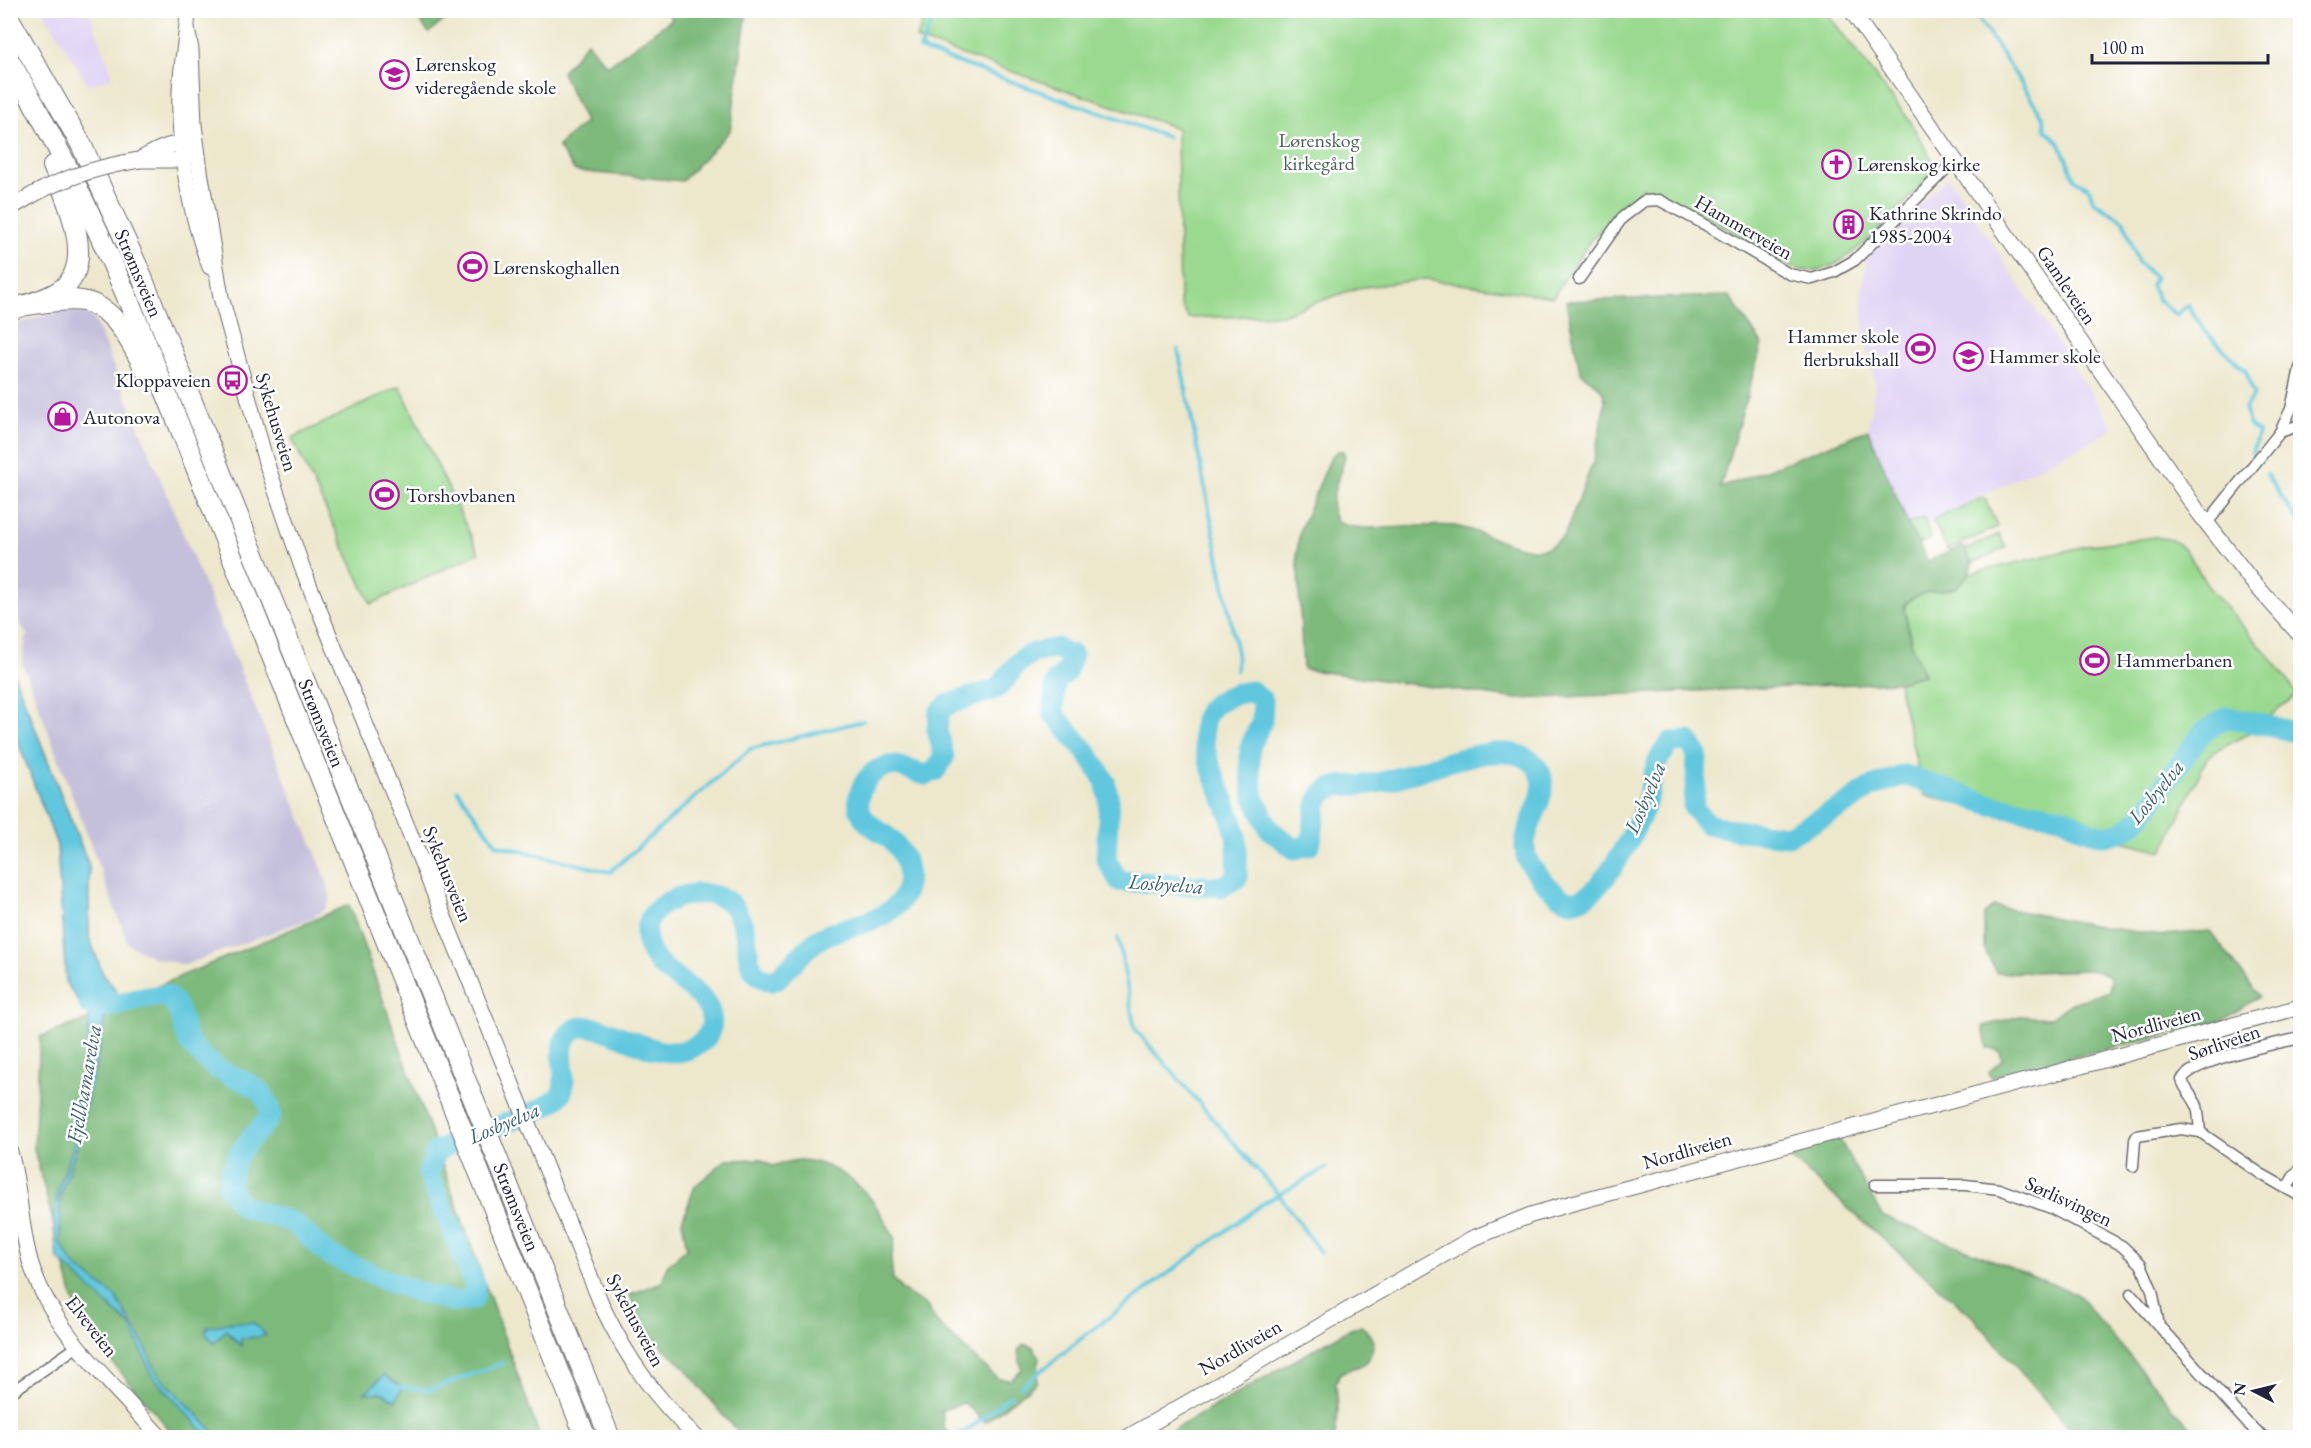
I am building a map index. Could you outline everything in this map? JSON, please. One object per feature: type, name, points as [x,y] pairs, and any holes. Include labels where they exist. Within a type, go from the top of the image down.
[{"type":"highway","points":[[16,10],[29,31],[81,144]]},
{"type":"highway","name":"Strømsveien","points":[[10,20],[81,144],[180,369],[610,1437]]},
{"type":"highway","name":"Strømsveien","points":[[10,62],[67,166],[120,280],[586,1437]]},
{"type":"highway","points":[[10,80],[38,131],[54,167],[69,207],[78,243],[78,264],[71,280],[60,291],[19,308]]},
{"type":"highway","points":[[19,308],[62,300],[85,301],[110,315],[128,338],[155,389],[311,750]]},
{"type":"highway","points":[[520,1217],[575,1329],[620,1437]]},
{"type":"highway","points":[[527,1291],[579,1437]]},
{"type":"main road","name":"Sykehusveien","points":[[188,10],[191,50],[188,150],[195,222],[221,297],[265,459],[302,567],[603,1308],[619,1341],[653,1393],[697,1437]]},
{"type":"main road","name":"Gamleveien","points":[[1851,10],[2207,523],[2265,596],[2301,635]]},
{"type":"main road","points":[[17,204],[46,188],[82,173],[139,160],[161,161],[188,150]]},
{"type":"main road","name":"Nordliveien","points":[[1126,1437],[1424,1264],[1495,1228],[1569,1204],[2301,1007]]},
{"type":"main road","name":"Elveveien","points":[[10,1152],[26,1246],[34,1273],[55,1317],[78,1346],[161,1437]]},
{"type":"street","name":"Hammerveien","points":[[1579,279],[1622,219],[1644,201],[1659,200],[1789,274],[1812,279],[1834,273],[1855,260],[1955,160]]},
{"type":"street","points":[[2207,523],[2280,432],[2291,409],[2301,368]]},
{"type":"street","points":[[2280,432],[2301,425]]},
{"type":"street","name":"Sørliveien","points":[[2200,1132],[2198,1107],[2182,1080],[2185,1074],[2204,1064],[2301,1038]]},
{"type":"street","points":[[2133,1166],[2137,1136],[2181,1129],[2200,1132],[2261,1174],[2301,1196]]},
{"type":"street","points":[[2287,1188],[2295,1174],[2301,1170]]},
{"type":"street","name":"Sørlisvingen","points":[[1875,1185],[1977,1186],[1999,1189],[2051,1208],[2122,1246],[2141,1264],[2152,1290],[2159,1326]]},
{"type":"street","points":[[2131,1294],[2247,1423],[2265,1437]]},
{"type":"street","points":[[10,1393],[78,1346]]},
{"type":"shaded area","points":[[43,11],[89,11],[113,77],[88,85]]},
{"type":"shaded area","name":"Hammer skole","points":[[1948,176],[2113,427],[2102,436],[1911,531],[1868,430],[1875,384],[1863,327],[1862,292],[1866,259]]},
{"type":"shaded area","points":[[71,311],[89,315],[94,319],[324,873],[330,894],[330,901],[324,910],[311,918],[185,965],[154,958],[128,944],[22,662],[27,635],[18,619],[10,568],[12,326],[40,316]]},
{"type":"green space","name":"Lørenskog kirkegård","points":[[928,10],[1825,11],[1910,121],[1937,169],[1861,245],[1835,264],[1819,270],[1808,271],[1791,267],[1699,212],[1642,188],[1590,241],[1553,297],[1425,279],[1357,288],[1281,315],[1188,318],[1180,303],[1177,128],[916,39]]},
{"type":"green space","points":[[412,11],[455,11],[429,33]]},
{"type":"green space","points":[[666,11],[747,11],[730,131],[682,181],[575,171],[558,146],[585,122],[562,72],[587,42],[607,66],[672,19]]},
{"type":"green space","points":[[1729,296],[1762,344],[1720,488],[1868,430],[1911,531],[1928,561],[1963,546],[1972,563],[1969,574],[1956,588],[1914,597],[1904,606],[1912,647],[1924,675],[1898,682],[1518,699],[1303,669],[1297,552],[1300,530],[1331,457],[1338,451],[1343,451],[1345,456],[1333,496],[1332,504],[1336,521],[1359,528],[1454,526],[1523,548],[1549,547],[1565,534],[1594,460],[1605,402],[1600,388],[1580,371],[1566,301]]},
{"type":"green space","name":"Torshovbanen","points":[[400,386],[479,553],[371,604],[292,438]]},
{"type":"green space","points":[[1984,497],[1998,527],[1947,550],[1933,520]]},
{"type":"green space","points":[[1924,518],[1931,539],[1897,550],[1890,530]]},
{"type":"green space","points":[[1999,534],[2006,548],[1972,563],[1964,550]]},
{"type":"green space","name":"Hammerbanen","points":[[2155,537],[2172,540],[2183,548],[2212,591],[2268,654],[2297,695],[2247,734],[2208,756],[2163,851],[1924,795],[1898,682],[1924,675],[1912,647],[1904,612],[1910,600],[1924,593],[1956,588],[1969,574],[2090,545]]},
{"type":"green space","points":[[349,905],[540,1437],[176,1437],[80,1325],[34,1149],[40,1037],[105,1013],[108,1007]]},
{"type":"green space","points":[[1994,906],[2108,928],[2163,935],[2210,931],[2259,996],[2222,1021],[1991,1077],[1989,1072],[2002,1060],[2000,1051],[1987,1048],[1983,1026],[2020,1016],[2050,1018],[2072,1003],[2110,991],[2110,977],[2093,970],[1996,973],[1984,948],[1984,914]]},
{"type":"green space","points":[[1835,1131],[1882,1216],[2077,1294],[2198,1437],[2077,1437],[1974,1318],[1778,1147]]},
{"type":"green space","points":[[760,1159],[772,1166],[797,1160],[819,1163],[839,1172],[856,1184],[874,1203],[895,1239],[891,1259],[893,1279],[903,1291],[926,1305],[938,1324],[998,1379],[1011,1380],[1022,1369],[1018,1351],[1023,1344],[1033,1347],[1039,1357],[1037,1382],[985,1422],[964,1403],[942,1410],[944,1429],[956,1437],[745,1437],[726,1419],[685,1368],[651,1336],[629,1295],[662,1282],[667,1266],[687,1248],[682,1221],[695,1186],[726,1160]]},
{"type":"green space","points":[[1362,1325],[1374,1341],[1372,1350],[1364,1364],[1340,1373],[1336,1382],[1338,1411],[1335,1437],[1161,1437],[1346,1331]]},
{"type":"water","points":[[10,664],[89,866],[89,937],[103,974],[117,991],[105,1013],[102,1037],[76,1149],[60,1196],[60,1242],[74,1265],[116,1297],[146,1348],[157,1373],[219,1437],[208,1437],[153,1376],[130,1325],[57,1258],[53,1219],[58,1190],[79,1129],[87,1076],[89,1016],[66,983],[57,845],[11,723]]},
{"type":"water","points":[[234,1322],[254,1323],[266,1335],[241,1338],[241,1346],[226,1330],[214,1343],[206,1333],[207,1327]]},
{"type":"water","points":[[384,1375],[402,1387],[396,1401],[383,1393],[365,1393]]},
{"type":"waterway","points":[[937,10],[920,49],[1168,137]]},
{"type":"waterway","points":[[1973,10],[2044,118],[2045,129],[2059,142],[2075,180],[2089,188],[2093,201],[2124,221],[2138,262],[2155,278],[2151,285],[2159,301],[2176,315],[2188,305],[2203,329],[2246,372],[2254,395],[2245,407],[2249,424],[2258,433],[2252,454]]},
{"type":"waterway","points":[[1178,349],[1237,653],[1236,671]]},
{"type":"waterway","points":[[2266,474],[2300,524]]},
{"type":"waterway","name":"Losbyelva","points":[[89,1005],[108,1007],[141,998],[166,995],[175,1004],[185,1034],[195,1050],[220,1070],[248,1083],[263,1095],[271,1116],[243,1147],[235,1163],[228,1187],[243,1207],[292,1222],[329,1255],[418,1292],[454,1302],[474,1299],[475,1285],[428,1174],[436,1151],[541,1109],[555,1100],[562,1092],[564,1085],[563,1044],[572,1031],[583,1027],[596,1028],[658,1050],[674,1052],[689,1049],[704,1039],[711,1026],[710,1011],[693,990],[654,958],[646,935],[649,921],[656,910],[668,902],[682,896],[698,894],[713,895],[726,900],[738,914],[743,926],[752,968],[759,976],[772,981],[778,978],[814,943],[835,932],[873,920],[895,907],[905,890],[907,867],[897,846],[870,824],[861,813],[859,796],[866,780],[879,769],[887,766],[926,775],[935,771],[944,757],[937,729],[939,713],[947,705],[996,689],[1019,662],[1036,652],[1057,648],[1066,654],[1073,655],[1066,673],[1056,681],[1053,713],[1087,753],[1105,781],[1109,800],[1106,859],[1119,881],[1222,887],[1237,878],[1236,836],[1205,749],[1203,729],[1208,712],[1224,699],[1252,691],[1263,701],[1262,721],[1250,747],[1250,771],[1254,797],[1269,829],[1294,849],[1310,845],[1320,797],[1332,788],[1378,783],[1467,757],[1507,753],[1523,757],[1536,766],[1542,777],[1540,801],[1526,837],[1525,849],[1528,861],[1551,889],[1562,898],[1571,901],[1585,897],[1596,888],[1616,862],[1644,809],[1658,761],[1671,742],[1689,741],[1697,754],[1693,807],[1707,824],[1735,830],[1788,836],[1850,802],[1869,788],[1904,775],[1991,805],[2062,817],[2085,830],[2106,836],[2124,831],[2142,816],[2202,733],[2227,717],[2300,733]]},
{"type":"waterway","points":[[1235,684],[1235,693]]},
{"type":"waterway","points":[[457,790],[497,845],[610,872],[750,749],[863,721]]},
{"type":"waterway","points":[[1118,938],[1135,1029],[1279,1195],[1320,1252]]},
{"type":"waterway","points":[[1021,1387],[1093,1329],[1262,1204],[1326,1168]]},
{"type":"waterway","points":[[402,1387],[429,1390],[503,1363]]},
{"type":"waterway","points":[[948,1438],[968,1430],[1011,1395]]},
{"type":"place","name":"Lørenskog videregående skole","points":[[394,75]]},
{"type":"place","name":"Lørenskog kirke","points":[[1836,164]]},
{"type":"place","name":"Kathrine Skrindo 1985-2004","points":[[1848,224]]},
{"type":"place","name":"Lørenskoghallen","points":[[472,267]]},
{"type":"place","name":"Hammer skole flerbrukshall","points":[[1920,348]]},
{"type":"place","name":"Hammer skole","points":[[1968,356]]},
{"type":"place","name":"Kloppaveien","points":[[232,380]]},
{"type":"place","name":"Autonova","points":[[62,417]]},
{"type":"place","name":"Torshovbanen","points":[[385,495]]},
{"type":"place","name":"Hammerbanen","points":[[2095,660]]},
{"type":"water label","name":"Fjellhamarelva","points":[[84,1084]]}]
